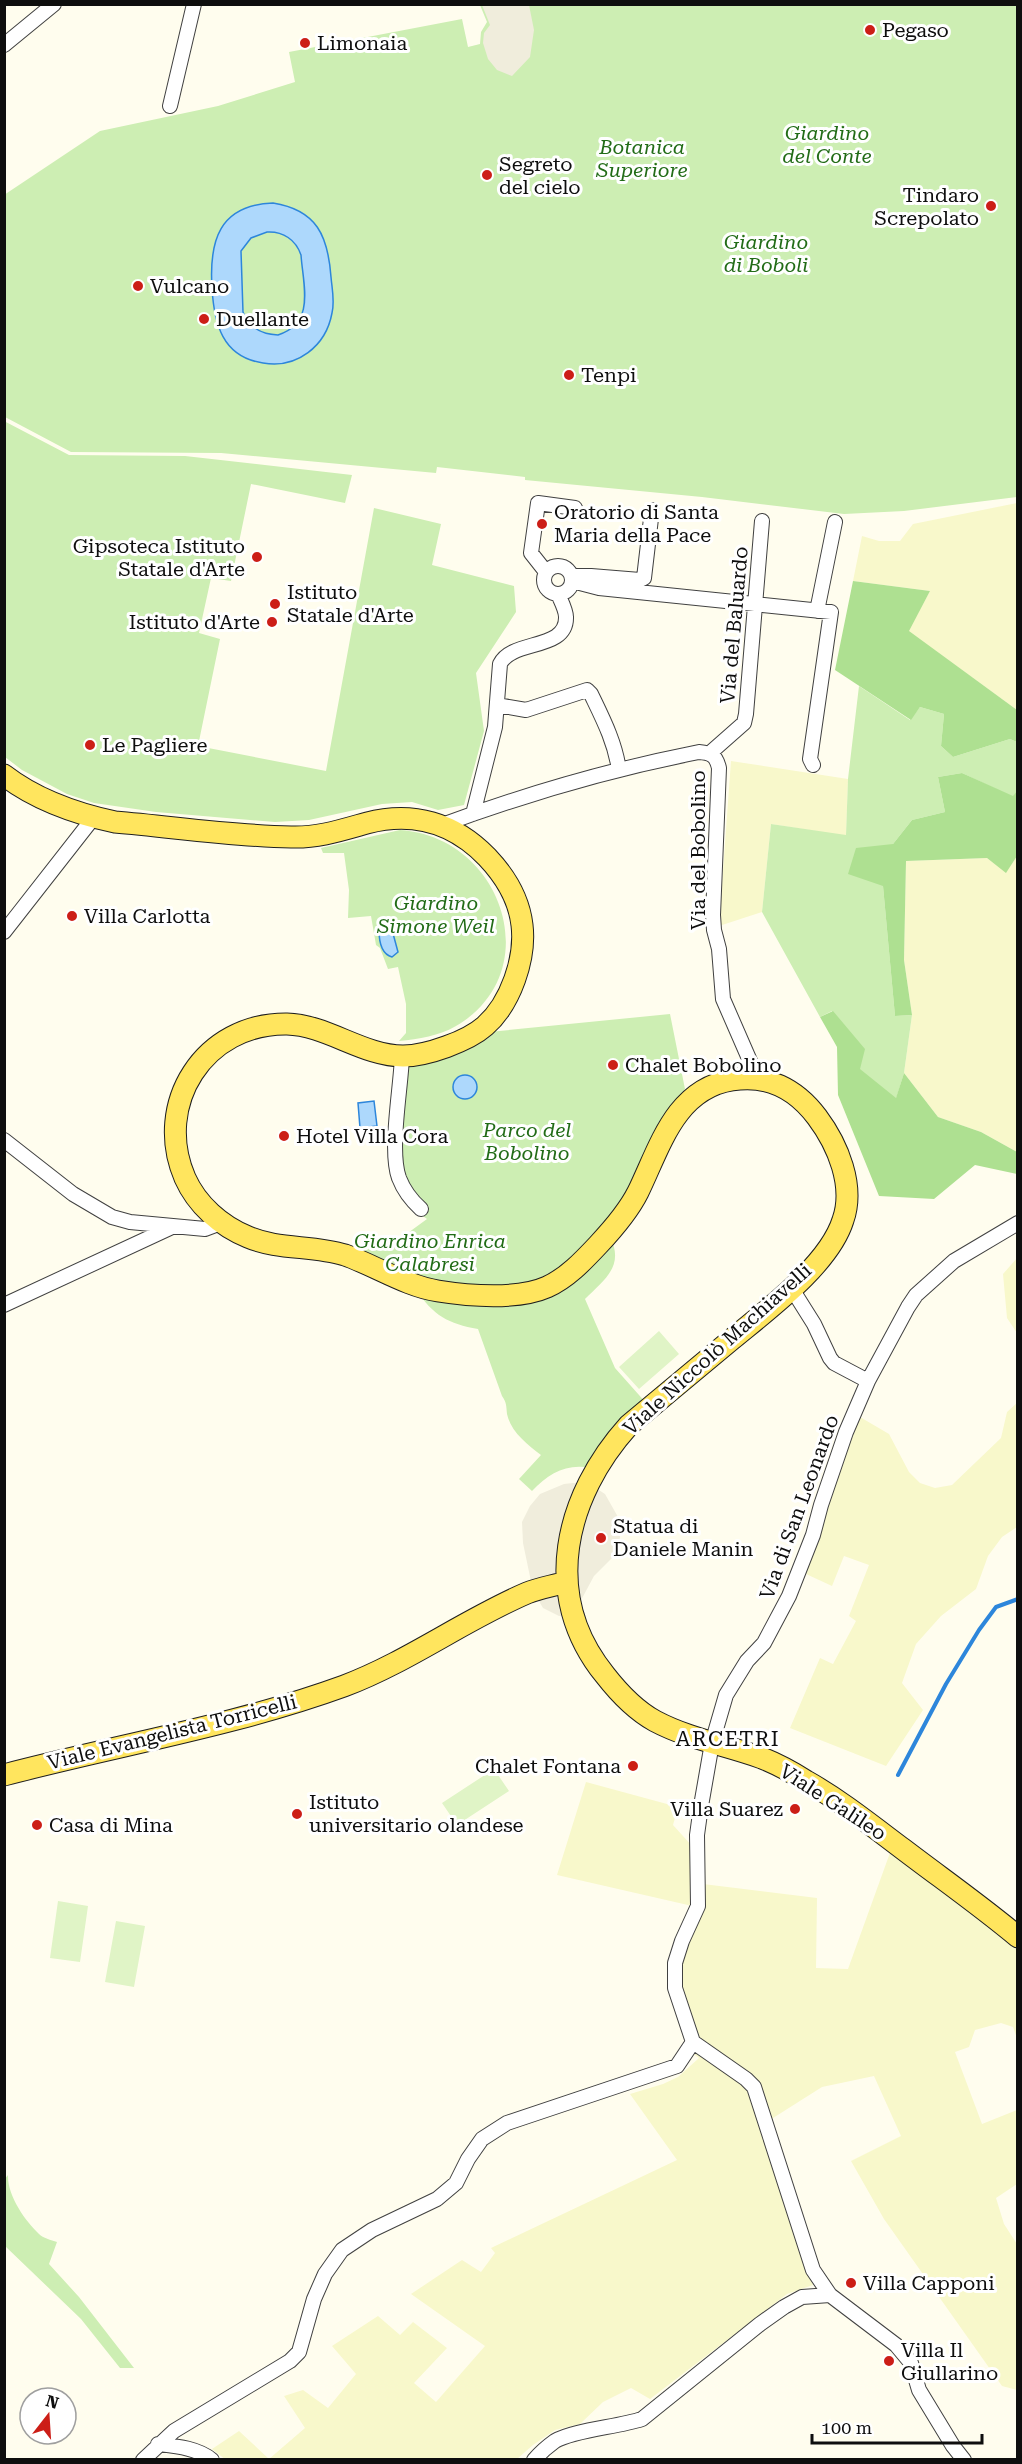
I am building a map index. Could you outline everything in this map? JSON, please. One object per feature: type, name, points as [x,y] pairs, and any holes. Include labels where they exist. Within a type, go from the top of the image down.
[{"type":"main road","name":"Viale Niccolò Machiavelli","points":[[4,775],[27,789],[94,818],[127,823],[292,837],[327,834],[385,819],[402,817],[442,825],[470,842],[505,878],[522,917],[523,939],[514,978],[501,1006],[484,1027],[434,1051],[402,1056],[364,1047],[321,1030],[287,1024],[255,1028],[245,1032],[225,1041],[200,1061],[185,1083],[176,1111],[178,1162],[190,1188],[221,1223],[255,1240],[272,1244],[311,1247],[342,1254],[430,1290],[487,1296],[525,1293],[545,1288],[569,1273],[616,1226],[635,1198],[660,1141],[684,1105],[694,1095],[712,1084],[757,1077],[778,1083],[797,1095],[817,1116],[832,1140],[848,1194],[844,1220],[835,1240],[792,1289],[629,1425],[609,1448],[588,1483],[574,1525],[566,1582]]},
{"type":"main road","name":"Viale Galileo","points":[[566,1582],[571,1614],[583,1643],[598,1667],[624,1697],[653,1719],[671,1729],[778,1765],[808,1782],[884,1834],[1017,1937]]},
{"type":"main road","name":"Viale Evangelista Torricelli","points":[[4,1774],[81,1754],[233,1721],[346,1685],[430,1645],[533,1591],[566,1582]]},
{"type":"street","points":[[4,45],[54,4]]},
{"type":"street","points":[[170,106],[194,4]]},
{"type":"street","points":[[546,572],[531,553],[538,503],[575,508]]},
{"type":"street","points":[[572,579],[591,576],[640,580],[644,578],[652,510]]},
{"type":"street","name":"Via del Baluardo","points":[[710,753],[744,723],[762,521]]},
{"type":"street","points":[[817,611],[835,522]]},
{"type":"street","points":[[560,565],[568,569],[572,579],[566,592],[558,594],[549,591],[544,584],[546,572],[560,565]]},
{"type":"street","points":[[572,579],[599,588],[831,612],[810,759],[813,765]]},
{"type":"street","points":[[473,814],[495,727],[500,664],[503,658],[516,651],[556,636],[565,626],[567,615],[558,594]]},
{"type":"street","points":[[497,705],[526,711],[587,690],[609,731],[616,751],[619,770]]},
{"type":"street","name":"Via del Bobolino","points":[[442,825],[619,770],[699,752],[710,753],[717,759],[719,768],[713,915],[721,963],[722,993],[730,1018],[757,1077]]},
{"type":"street","points":[[4,932],[94,818]]},
{"type":"street","points":[[402,1056],[396,1160],[399,1177],[405,1190],[421,1209]]},
{"type":"street","points":[[4,1140],[73,1194],[103,1214],[130,1222],[172,1227],[205,1229],[221,1223]]},
{"type":"street","name":"Via di San Leonardo","points":[[693,2042],[675,1988],[675,1963],[698,1906],[697,1835],[712,1743],[726,1695],[733,1681],[764,1643],[789,1596],[813,1536],[846,1432],[867,1381],[916,1295],[954,1261],[1017,1223]]},
{"type":"street","points":[[4,1305],[172,1227]]},
{"type":"street","points":[[792,1289],[814,1324],[834,1363],[867,1381]]},
{"type":"street","points":[[143,2460],[158,2444],[193,2419],[290,2361],[299,2352],[314,2300],[325,2274],[342,2250],[372,2230],[437,2199],[456,2183],[468,2159],[482,2139],[507,2123],[677,2066],[693,2042],[754,2087],[813,2270],[830,2295],[896,2345],[911,2363],[919,2390],[964,2460]]},
{"type":"street","points":[[534,2460],[556,2441],[567,2436],[627,2424],[642,2418],[784,2307],[801,2297],[830,2295]]},
{"type":"street","points":[[158,2444],[176,2446],[207,2456],[212,2460]]},
{"type":"green space","name":"Giardino di Boboli","points":[[480,5],[1017,5],[1017,497],[904,511],[844,514],[702,497],[525,480],[525,477],[437,467],[436,473],[221,453],[71,452],[5,417],[4,195],[100,131],[218,106],[295,82],[289,52],[462,19],[468,47],[480,44],[481,32],[487,22]]},
{"type":"green space","points":[[4,421],[69,455],[185,456],[352,475],[345,503],[251,484],[231,581],[211,578],[199,633],[220,639],[198,746],[326,771],[374,508],[441,524],[432,565],[514,586],[516,612],[476,673],[484,731],[464,805],[438,810],[412,802],[382,804],[309,820],[275,822],[156,812],[94,803],[67,794],[22,770],[5,757]]},
{"type":"green space","points":[[1017,503],[1017,710],[908,631],[930,591],[853,581],[862,536],[879,541],[900,541],[913,524]]},
{"type":"green space","points":[[853,581],[930,591],[909,631],[1017,710],[1017,742],[1010,739],[953,757],[941,746],[944,714],[920,707],[911,720],[835,670]]},
{"type":"green space","points":[[859,686],[910,720],[920,707],[944,714],[941,746],[953,757],[1010,739],[1017,742],[1017,791],[1013,797],[962,773],[938,777],[945,812],[912,820],[893,844],[883,886],[895,1016],[912,1015],[904,1073],[896,1099],[859,1069],[832,1011],[820,1017],[762,912],[771,824],[846,835],[848,779]]},
{"type":"green space","points":[[731,761],[848,779],[846,836],[771,824],[762,912],[719,926]]},
{"type":"green space","points":[[962,773],[1013,796],[1017,791],[1017,856],[1006,873],[987,858],[906,861],[904,960],[912,1015],[895,1016],[883,886],[848,874],[856,848],[893,844],[912,820],[945,812],[938,777]]},
{"type":"green space","name":"Giardino Simone Weil","points":[[400,830],[436,838],[465,856],[487,881],[501,910],[506,942],[501,974],[484,1002],[456,1026],[443,1032],[399,1041],[406,1033],[406,1004],[398,967],[388,969],[380,948],[376,945],[371,916],[348,918],[349,890],[344,853],[323,853],[321,848]]},
{"type":"green space","points":[[1017,856],[1017,1152],[981,1132],[938,1117],[904,1073],[912,1015],[904,960],[906,861],[987,858],[1006,872]]},
{"type":"green space","points":[[833,1011],[865,1049],[860,1069],[896,1098],[904,1073],[938,1117],[981,1132],[1017,1152],[1017,1174],[975,1165],[934,1199],[879,1196],[838,1095],[837,1047],[820,1017]]},
{"type":"green space","name":"Parco del Bobolino","points":[[670,1014],[685,1089],[664,1121],[623,1208],[565,1272],[523,1288],[436,1286],[358,1254],[367,1246],[390,1246],[427,1219],[416,1211],[397,1182],[398,1061],[489,1032]]},
{"type":"green space","points":[[610,1237],[614,1247],[614,1264],[605,1279],[585,1299],[615,1368],[647,1404],[591,1468],[566,1468],[552,1474],[532,1491],[519,1479],[541,1455],[520,1437],[509,1420],[506,1403],[478,1329],[442,1317],[429,1306],[417,1290],[513,1300]]},
{"type":"green space","points":[[1017,1258],[1017,1333],[1007,1318],[1003,1274]]},
{"type":"green space","points":[[659,1331],[679,1354],[639,1389],[619,1367]]},
{"type":"green space","points":[[1017,1403],[1017,1527],[1002,1537],[988,1556],[976,1589],[941,1616],[916,1644],[902,1683],[923,1710],[886,1766],[790,1728],[820,1658],[833,1664],[856,1621],[849,1616],[869,1565],[844,1556],[832,1586],[806,1574],[835,1483],[860,1417],[889,1434],[909,1472],[920,1483],[935,1488],[952,1485],[1001,1438],[1007,1412]]},
{"type":"green space","points":[[494,1769],[509,1791],[457,1825],[442,1803]]},
{"type":"green space","points":[[586,1782],[678,1807],[673,1825],[702,1857],[703,1884],[817,1898],[816,1968],[848,1969],[891,1850],[1017,1950],[1017,2038],[1013,2027],[1001,2023],[975,2030],[969,2047],[955,2052],[982,2124],[1017,2110],[1017,2184],[996,2198],[1004,2224],[1017,2244],[1017,2390],[1002,2386],[884,2219],[851,2161],[901,2136],[874,2076],[822,2087],[759,2127],[813,2285],[787,2294],[650,2399],[631,2388],[603,2402],[580,2424],[555,2430],[517,2459],[226,2460],[212,2449],[239,2431],[269,2459],[305,2428],[284,2396],[303,2390],[328,2408],[356,2374],[332,2346],[378,2316],[400,2335],[413,2322],[447,2348],[414,2383],[436,2402],[485,2346],[411,2294],[462,2260],[481,2272],[495,2253],[491,2248],[677,2160],[630,2094],[678,2077],[699,2058],[691,2052],[679,1967],[701,1908],[557,1875]]},
{"type":"green space","points":[[58,1901],[88,1906],[80,1962],[50,1958]]},
{"type":"green space","points":[[116,1921],[145,1926],[134,1987],[105,1982]]},
{"type":"green space","points":[[8,2175],[10,2191],[23,2215],[41,2235],[57,2242],[49,2264],[79,2297],[134,2368],[120,2368],[81,2319],[5,2246],[4,2180]]},
{"type":"shaded area","points":[[482,5],[529,5],[534,30],[530,57],[512,76],[497,70],[488,59],[483,43],[484,33],[490,25]]},
{"type":"shaded area","points":[[588,1483],[605,1494],[618,1517],[620,1537],[616,1554],[594,1576],[580,1602],[566,1615],[559,1616],[543,1608],[533,1591],[523,1543],[522,1522],[530,1506],[540,1494],[564,1484]]},
{"type":"water","points":[[273,203],[300,212],[310,219],[323,237],[329,262],[333,308],[329,325],[323,336],[308,353],[298,359],[275,364],[249,359],[238,354],[229,346],[218,326],[213,301],[213,255],[221,229],[229,218],[255,205]],"holes":[[[273,232],[288,237],[299,250],[305,290],[303,312],[298,322],[278,335],[256,329],[243,312],[241,251],[251,238]]]},
{"type":"water","points":[[384,923],[391,926],[398,952],[392,957],[385,953],[380,942],[379,930]]},
{"type":"water","points":[[465,1075],[473,1079],[477,1087],[473,1095],[465,1099],[457,1095],[453,1087],[457,1079]]},
{"type":"water","points":[[374,1101],[377,1126],[360,1128],[358,1103]]},
{"type":"waterway","points":[[898,1775],[946,1684],[979,1630],[996,1607],[1018,1599]]},
{"type":"place","name":"Pegaso","points":[[870,30]]},
{"type":"place","name":"Limonaia","points":[[305,43]]},
{"type":"place","name":"Segreto del cielo","points":[[487,175]]},
{"type":"place","name":"Tindaro Screpolato","points":[[991,206]]},
{"type":"place","name":"Vulcano","points":[[138,286]]},
{"type":"place","name":"Duellante","points":[[204,319]]},
{"type":"place","name":"Tenpi","points":[[569,375]]},
{"type":"place","name":"Oratorio di Santa Maria della Pace","points":[[542,524]]},
{"type":"place","name":"Gipsoteca Istituto Statale d'Arte","points":[[257,557]]},
{"type":"place","name":"Istituto Statale d'Arte","points":[[275,604]]},
{"type":"place","name":"Istituto d'Arte","points":[[272,622]]},
{"type":"place","name":"Le Pagliere","points":[[90,745]]},
{"type":"place","name":"Villa Carlotta","points":[[72,916]]},
{"type":"place","name":"Chalet Bobolino","points":[[613,1065]]},
{"type":"place","name":"Hotel Villa Cora","points":[[284,1136]]},
{"type":"place","name":"Statua di Daniele Manin","points":[[601,1538]]},
{"type":"place","name":"Chalet Fontana","points":[[633,1766]]},
{"type":"place","name":"Villa Suarez","points":[[795,1809]]},
{"type":"place","name":"Istituto universitario olandese","points":[[297,1814]]},
{"type":"place","name":"Casa di Mina","points":[[37,1825]]},
{"type":"place","name":"Villa Capponi","points":[[851,2283]]},
{"type":"place","name":"Villa Il Giullarino","points":[[889,2361]]},
{"type":"district","name":"ARCETRI","points":[[728,1739]]},
{"type":"park label","name":"Giardino del Conte","points":[[827,144]]},
{"type":"park label","name":"Botanica Superiore","points":[[642,158]]},
{"type":"park label","name":"Giardino Enrica Calabresi","points":[[430,1252]]}]
